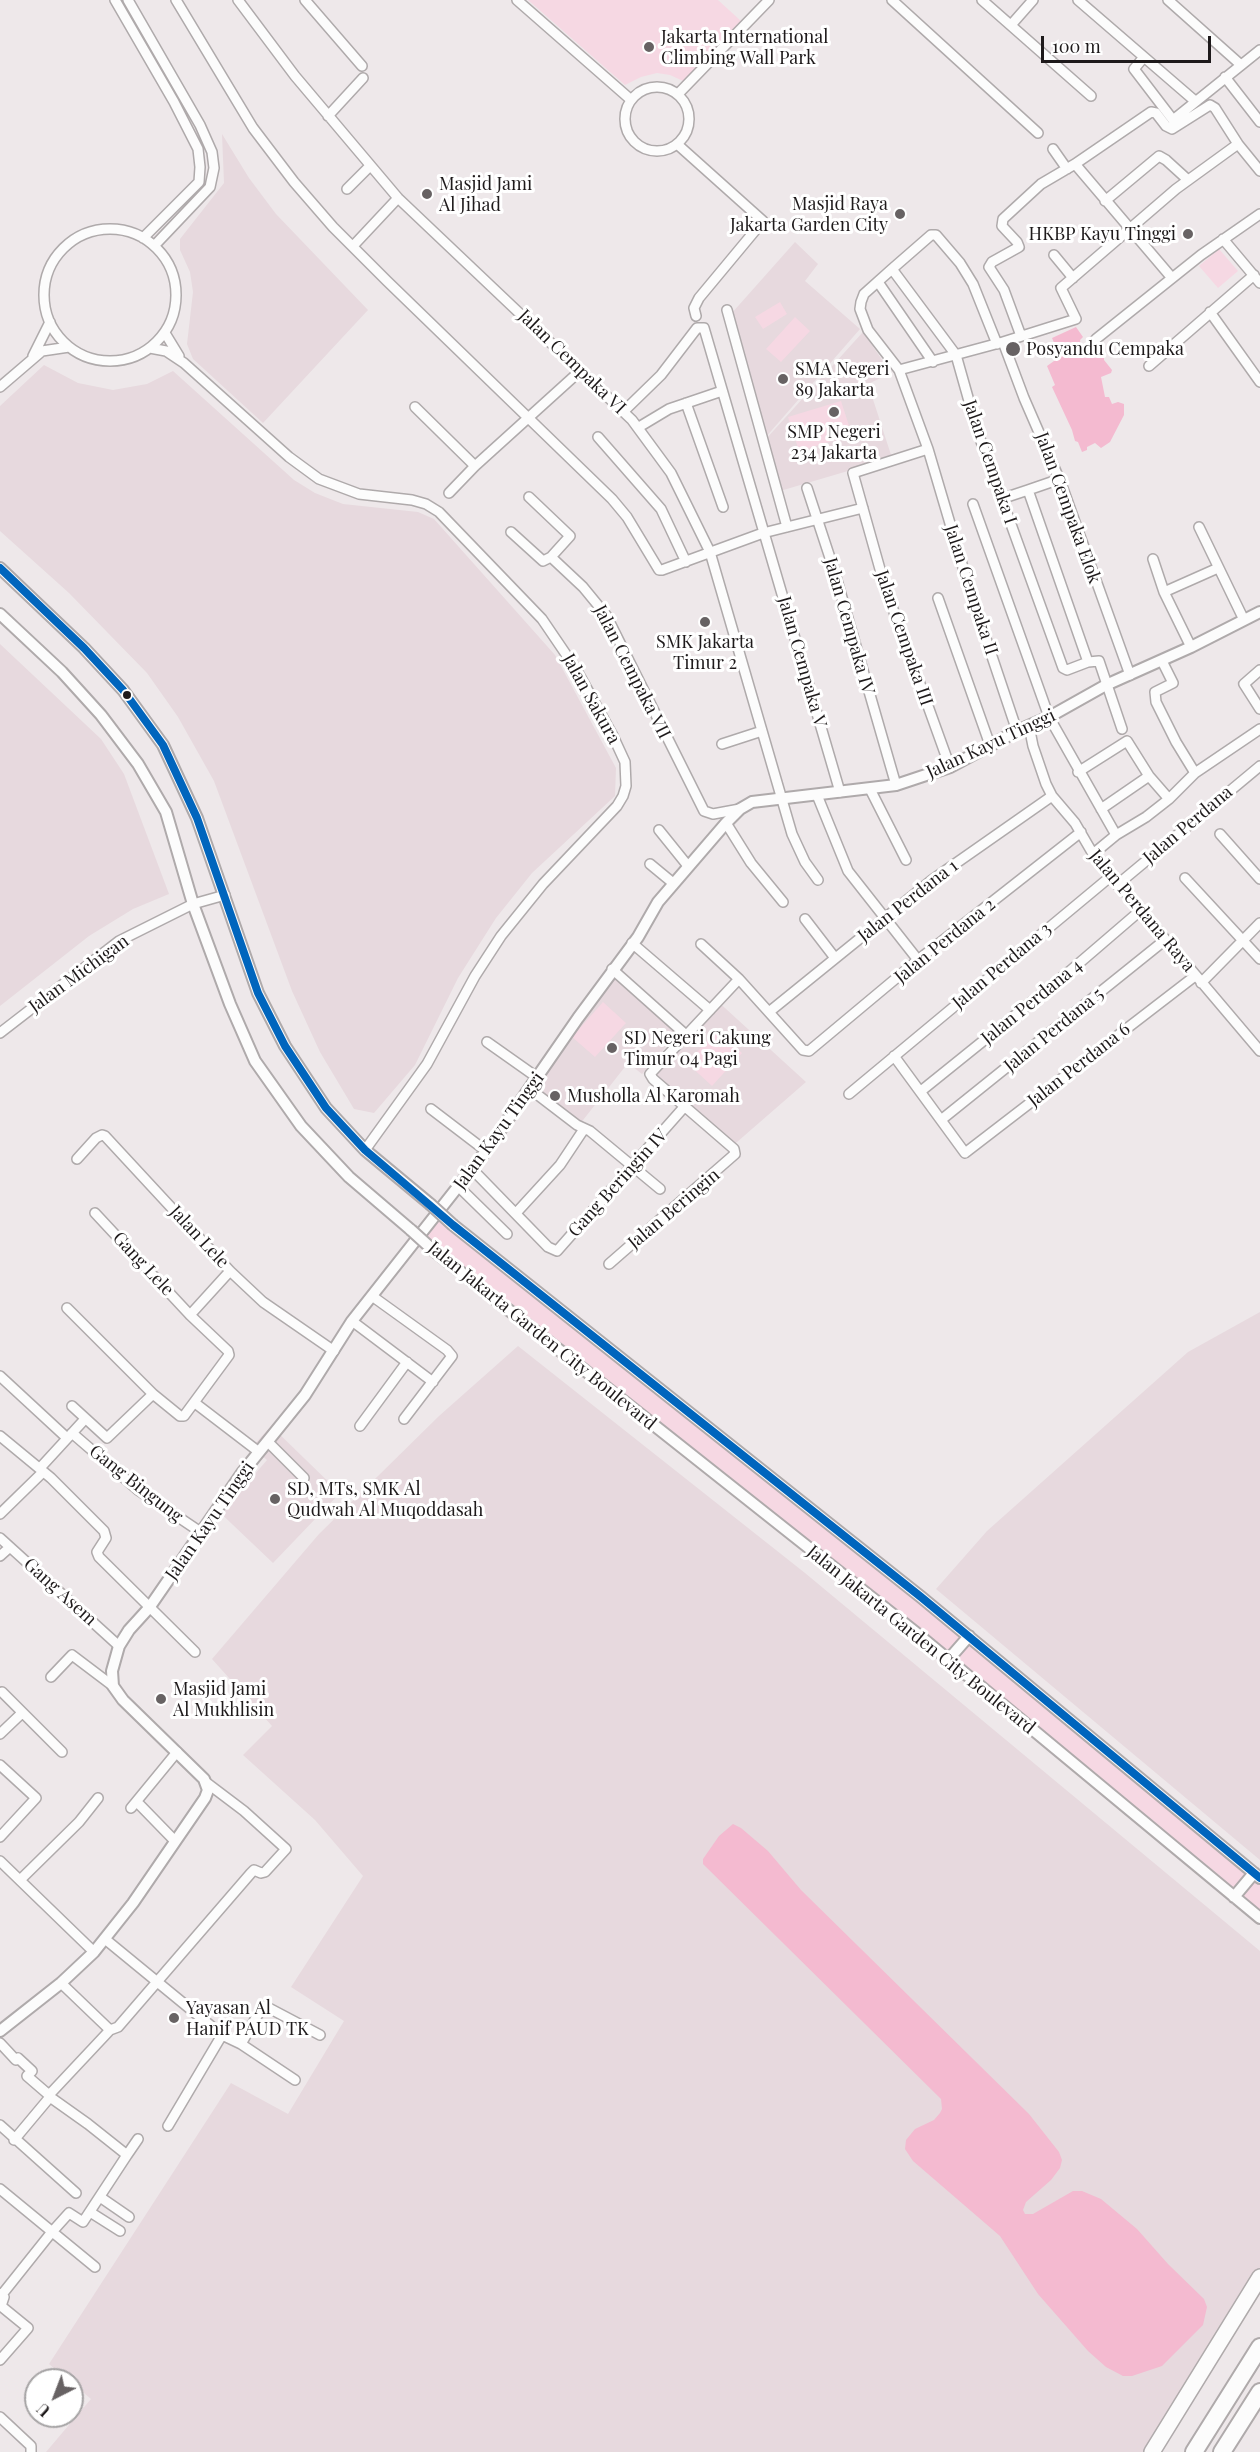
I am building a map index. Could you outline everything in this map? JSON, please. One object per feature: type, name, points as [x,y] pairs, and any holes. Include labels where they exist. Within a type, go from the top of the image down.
[{"type":"highway","points":[[1152,2452],[1260,2277]]},
{"type":"highway","points":[[1194,2452],[1260,2347]]},
{"type":"highway","points":[[1222,2452],[1260,2392]]},
{"type":"street","points":[[115,0],[198,149],[199,182],[143,238]]},
{"type":"street","points":[[128,0],[200,125],[212,152],[214,168],[210,187],[153,246]]},
{"type":"street","points":[[177,0],[253,128],[294,182],[353,246],[619,508],[642,540],[658,569],[663,570],[763,533],[863,508]]},
{"type":"street","name":"Jalan Cempaka VI","points":[[238,0],[262,34],[328,116],[398,198],[508,300],[639,427],[681,489],[710,552],[792,834],[818,880]]},
{"type":"street","points":[[305,0],[362,66]]},
{"type":"street","points":[[517,0],[630,99]]},
{"type":"street","points":[[678,94],[769,0]]},
{"type":"street","points":[[892,0],[1038,134]]},
{"type":"street","points":[[982,0],[1091,96]]},
{"type":"street","points":[[1011,25],[1033,0]]},
{"type":"street","points":[[1078,0],[1195,101]]},
{"type":"street","points":[[1168,0],[1241,65]]},
{"type":"street","points":[[1144,57],[1134,69],[1173,120],[1260,50]]},
{"type":"street","points":[[1225,77],[1260,122]]},
{"type":"street","points":[[328,116],[363,78]]},
{"type":"street","points":[[656,87],[678,94],[685,105],[689,119],[686,133],[677,144],[657,152],[637,145],[626,127],[625,113],[630,99],[642,91],[656,87]]},
{"type":"street","points":[[1021,336],[1004,290],[989,267],[992,262],[1019,247],[1002,226],[1005,217],[1041,184],[1071,166],[1136,120],[1155,112],[1166,126],[1172,129],[1210,105],[1215,108],[1238,144],[1260,171]]},
{"type":"street","points":[[677,144],[763,220],[699,298],[694,308],[696,316]]},
{"type":"street","points":[[899,370],[1000,343],[1076,318],[1061,288],[1188,180],[1238,144]]},
{"type":"street","points":[[1053,149],[1105,201],[1172,278]]},
{"type":"street","points":[[1105,201],[1159,156],[1188,180]]},
{"type":"street","points":[[347,189],[369,165]]},
{"type":"street","points":[[353,246],[398,198]]},
{"type":"street","points":[[1096,339],[1223,239],[1260,214]]},
{"type":"street","points":[[103,230],[123,231],[143,238],[153,246],[170,269],[176,289],[175,309],[165,333],[150,348],[128,359],[107,361],[87,357],[69,347],[50,322],[45,302],[46,282],[53,263],[66,247],[83,235],[103,230]]},
{"type":"street","name":"Jalan Cempaka Elok","points":[[892,269],[931,235],[936,235],[960,263],[1000,343],[1060,479],[1130,675]]},
{"type":"street","points":[[1149,366],[1210,312],[1257,279],[1223,239]]},
{"type":"street","points":[[1054,255],[1072,278]]},
{"type":"street","name":"Jalan Cempaka II","points":[[892,269],[864,294],[860,309],[868,330],[899,370],[928,449],[970,591],[1017,731]]},
{"type":"street","name":"Jalan Cempaka I","points":[[892,269],[956,355],[978,433],[1063,668],[1066,670],[1088,662]]},
{"type":"street","points":[[878,282],[933,362]]},
{"type":"street","points":[[727,310],[787,527]]},
{"type":"street","points":[[1210,312],[1260,382]]},
{"type":"street","points":[[30,361],[50,322]]},
{"type":"street","name":"Jalan Cempaka V","points":[[623,412],[661,375],[701,326],[704,328],[840,792]]},
{"type":"street","name":"Jalan Sakura","points":[[165,333],[184,363]]},
{"type":"street","points":[[0,387],[42,351],[69,347]]},
{"type":"street","name":"Jalan Sakura","points":[[150,348],[166,351],[184,363],[289,458],[319,479],[359,494],[412,500],[426,504],[439,512],[542,620],[576,669],[625,762],[626,786],[623,796],[543,884],[501,936],[475,976],[427,1064],[365,1150]]},
{"type":"street","points":[[449,493],[475,466],[580,371]]},
{"type":"street","points":[[639,427],[686,402],[722,391]]},
{"type":"street","points":[[686,402],[723,507]]},
{"type":"street","points":[[415,407],[475,466]]},
{"type":"street","points":[[598,437],[661,509],[686,562]]},
{"type":"street","name":"Jalan Cempaka III","points":[[928,449],[853,473],[885,587],[950,767]]},
{"type":"street","points":[[1001,499],[1060,479]]},
{"type":"street","name":"Jalan Cempaka IV","points":[[807,488],[896,785]]},
{"type":"street","points":[[1028,490],[1088,662],[1099,661],[1122,729]]},
{"type":"street","points":[[529,497],[570,535],[551,556]]},
{"type":"street","points":[[973,504],[1049,717],[1078,772],[1116,835]]},
{"type":"street","points":[[1199,527],[1244,620]]},
{"type":"street","name":"Jalan Cempaka VII","points":[[512,532],[541,560],[551,556],[584,587],[606,615],[704,811],[713,814],[740,809]]},
{"type":"street","points":[[1153,559],[1164,592],[1191,647]]},
{"type":"street","name":"Jalan Jakarta Garden City Boulevard","points":[[0,568],[100,664],[123,690],[163,745],[190,800],[258,993],[285,1046],[326,1108],[365,1150],[453,1225],[969,1636],[1257,1875]]},
{"type":"street","points":[[1164,592],[1218,568]]},
{"type":"street","points":[[938,598],[990,745]]},
{"type":"street","name":"Jalan Kayu Tinggi","points":[[113,1686],[112,1671],[120,1646],[129,1630],[149,1608],[242,1473],[305,1395],[352,1322],[486,1151],[632,943],[658,902],[740,809],[752,802],[896,785],[950,767],[1017,731],[1049,717],[1106,685],[1162,661],[1260,612]]},
{"type":"street","name":"Jalan Jakarta Garden City Boulevard","points":[[0,614],[86,698],[138,764],[166,812],[193,904],[230,1004],[255,1061],[301,1126],[349,1177],[433,1250],[948,1660],[1260,1918]]},
{"type":"street","points":[[1162,661],[1173,683],[1155,692],[1156,702],[1195,773]]},
{"type":"street","points":[[1260,670],[1244,684],[1260,709]]},
{"type":"street","name":"Jalan Perdana Raya","points":[[1029,726],[1033,746],[1052,796],[1081,832],[1093,854],[1110,877],[1141,910],[1260,1052]]},
{"type":"street","points":[[1093,854],[1116,835],[1146,817],[1169,799],[1195,773],[1260,729]]},
{"type":"street","points":[[722,744],[762,731]]},
{"type":"street","points":[[1078,772],[1126,741],[1149,776],[1169,799]]},
{"type":"street","name":"Jalan Perdana","points":[[1118,885],[1260,766]]},
{"type":"street","points":[[1101,809],[1149,776]]},
{"type":"street","points":[[870,789],[906,860]]},
{"type":"street","points":[[818,795],[848,871],[918,960]]},
{"type":"street","name":"Jalan Perdana 1","points":[[769,1012],[932,880],[1052,796]]},
{"type":"street","points":[[726,823],[751,863],[783,902]]},
{"type":"street","points":[[659,830],[688,866]]},
{"type":"street","name":"Jalan Perdana 2","points":[[769,1012],[802,1050],[809,1051],[918,960],[1081,832]]},
{"type":"street","points":[[1221,834],[1260,879]]},
{"type":"street","points":[[651,864],[673,884]]},
{"type":"street","name":"Jalan Perdana 3","points":[[849,1094],[1110,877]]},
{"type":"street","points":[[1185,878],[1260,959]]},
{"type":"street","name":"Jalan Michigan","points":[[0,1033],[119,941],[193,904],[225,896]]},
{"type":"street","name":"Jalan Perdana 4","points":[[921,1091],[1070,971],[1141,910]]},
{"type":"street","points":[[805,919],[835,958]]},
{"type":"street","name":"Jalan Perdana 6","points":[[941,1120],[963,1152],[966,1152],[1198,979],[1244,940],[1260,923]]},
{"type":"street","name":"Jalan Perdana 5","points":[[941,1120],[1165,940]]},
{"type":"street","points":[[632,943],[710,1010]]},
{"type":"street","points":[[701,944],[739,979],[769,1012]]},
{"type":"street","points":[[612,969],[686,1035]]},
{"type":"street","points":[[686,1106],[650,1074],[739,979]]},
{"type":"street","points":[[487,1042],[538,1078]]},
{"type":"street","points":[[894,1056],[941,1120]]},
{"type":"street","points":[[530,1089],[634,1166],[660,1189]]},
{"type":"street","name":"Jalan Beringin","points":[[609,1264],[734,1157],[735,1152],[686,1106]]},
{"type":"street","name":"Gang Beringin IV","points":[[472,1169],[517,1212],[548,1247],[557,1251],[686,1106]]},
{"type":"street","points":[[431,1109],[486,1151]]},
{"type":"street","points":[[517,1212],[560,1166],[584,1129]]},
{"type":"street","name":"Jalan Lele","points":[[77,1159],[96,1138],[105,1136],[230,1271],[286,1320],[333,1351]]},
{"type":"street","points":[[459,1187],[507,1234]]},
{"type":"street","name":"Gang Lele","points":[[95,1213],[190,1315],[228,1351],[229,1355],[195,1402]]},
{"type":"street","points":[[190,1315],[230,1271]]},
{"type":"street","points":[[372,1296],[451,1353],[451,1359],[404,1419]]},
{"type":"street","points":[[67,1308],[153,1394],[182,1417],[187,1414],[195,1402],[259,1452]]},
{"type":"street","points":[[352,1322],[433,1382]]},
{"type":"street","points":[[360,1426],[408,1362]]},
{"type":"street","name":"Gang Bingung","points":[[0,1376],[138,1490],[202,1533]]},
{"type":"street","points":[[72,1406],[107,1438],[153,1394]]},
{"type":"street","points":[[1,1512],[86,1419]]},
{"type":"street","points":[[0,1436],[41,1470],[104,1531],[106,1539],[98,1549],[98,1554],[195,1652]]},
{"type":"street","points":[[268,1442],[304,1478]]},
{"type":"street","name":"Gang Asem","points":[[0,1538],[120,1646]]},
{"type":"street","points":[[0,1556],[10,1547]]},
{"type":"street","points":[[948,1660],[969,1636]]},
{"type":"street","points":[[0,2141],[11,2136],[110,2030],[118,2027],[250,1873],[254,1870],[265,1872],[285,1847],[244,1811],[207,1783],[130,1707],[113,1686],[72,1655],[51,1677]]},
{"type":"street","points":[[2,1692],[62,1752]]},
{"type":"street","points":[[0,1734],[22,1713]]},
{"type":"street","points":[[174,1840],[134,1805],[177,1752]]},
{"type":"street","points":[[0,1765],[36,1798],[0,1837]]},
{"type":"street","points":[[0,2031],[61,1983],[105,1939],[133,1903],[174,1840],[205,1798],[208,1790],[207,1783]]},
{"type":"street","points":[[20,1880],[79,1822],[98,1798]]},
{"type":"street","points":[[0,1862],[94,1952]]},
{"type":"street","points":[[1234,1896],[1257,1875]]},
{"type":"street","points":[[105,1939],[222,2035],[241,2044],[295,2080]]},
{"type":"street","points":[[61,1983],[110,2030]]},
{"type":"street","points":[[241,2044],[261,2009],[266,2006],[320,2035]]},
{"type":"street","points":[[168,2126],[222,2035]]},
{"type":"street","points":[[0,2043],[16,2060],[18,2058],[32,2071],[27,2076],[127,2156]]},
{"type":"street","points":[[0,2125],[76,2193]]},
{"type":"street","points":[[0,2360],[27,2328],[1,2306],[4,2297],[1,2295],[51,2233],[66,2210],[84,2222],[138,2139]]},
{"type":"street","points":[[0,2189],[95,2267]]},
{"type":"street","points":[[100,2197],[129,2217]]},
{"type":"street","points":[[90,2212],[120,2231]]},
{"type":"street","points":[[0,2416],[31,2446],[31,2451]]},
{"type":"shaded area","name":"Jakarta International Climbing Wall Park","points":[[528,0],[718,0],[741,21],[683,81],[670,75],[657,73],[641,77],[625,85]]},
{"type":"shaded area","points":[[222,134],[249,178],[276,214],[368,310],[263,423],[193,359],[187,344],[193,292],[190,272],[180,250],[180,239],[224,183]]},
{"type":"shaded area","name":"SMA Negeri 89 Jakarta","points":[[795,242],[818,264],[805,281],[860,329],[765,438],[731,314]]},
{"type":"shaded area","points":[[1219,249],[1238,271],[1218,288],[1199,266]]},
{"type":"shaded area","points":[[780,302],[787,314],[763,329],[755,317]]},
{"type":"shaded area","points":[[795,317],[810,331],[781,362],[766,349]]},
{"type":"shaded area","points":[[1076,327],[1083,337],[1080,340],[1081,348],[1089,353],[1095,348],[1112,370],[1111,373],[1101,377],[1105,397],[1109,397],[1112,404],[1118,402],[1124,404],[1124,415],[1110,442],[1101,448],[1095,443],[1082,452],[1052,387],[1055,385],[1047,366],[1059,354],[1052,338]]},
{"type":"shaded area","name":"SMP Negeri 234 Jakarta","points":[[863,332],[891,373],[868,384],[892,458],[780,491],[765,440]]},
{"type":"shaded area","points":[[44,365],[78,383],[113,390],[147,384],[173,371],[294,480],[315,493],[343,504],[418,512],[434,519],[555,655],[616,768],[615,796],[532,873],[496,918],[458,978],[415,1065],[374,1113],[354,1109],[320,1052],[292,991],[214,781],[178,717],[147,673],[69,593],[0,531],[0,406]]},
{"type":"shaded area","points":[[841,401],[852,435],[799,451],[788,417]]},
{"type":"shaded area","points":[[0,644],[101,739],[124,774],[169,894],[133,909],[89,936],[0,1006]]},
{"type":"shaded area","name":"SD Negeri Cakung Timur 04 Pagi","points":[[611,973],[677,1034],[642,1074],[628,1063],[576,1129],[529,1093]]},
{"type":"shaded area","points":[[714,998],[806,1082],[729,1149],[645,1076]]},
{"type":"shaded area","points":[[603,1002],[626,1023],[595,1057],[572,1037]]},
{"type":"shaded area","points":[[717,1030],[742,1053],[712,1086],[687,1063]]},
{"type":"shaded area","points":[[442,1214],[1260,1878],[1260,1919],[422,1240]]},
{"type":"shaded area","points":[[1260,1312],[1260,1860],[936,1589],[987,1531],[1188,1352]]},
{"type":"shaded area","points":[[518,1346],[805,1573],[1260,1951],[1260,2288],[1150,2452],[46,2452],[66,2428],[84,2428],[84,2407],[91,2399],[84,2393],[84,2368],[54,2368],[49,2364],[231,2083],[288,2114],[344,2021],[291,1987],[363,1876],[315,1820],[243,1755],[272,1726],[212,1659],[319,1534],[439,1416]]},
{"type":"shaded area","name":"SD, MTs, SMK Al Qudwah Al Muqoddasah","points":[[271,1426],[340,1493],[273,1563],[212,1505],[235,1472],[248,1482],[267,1460],[252,1447]]},
{"type":"shaded area","points":[[733,1824],[768,1851],[801,1890],[1029,2114],[1059,2152],[1062,2160],[1060,2168],[1051,2180],[1026,2202],[1023,2210],[1025,2214],[1033,2214],[1073,2191],[1082,2191],[1101,2199],[1137,2229],[1168,2264],[1204,2299],[1207,2307],[1203,2325],[1162,2366],[1132,2376],[1123,2376],[1106,2367],[1088,2351],[1038,2294],[1000,2236],[913,2161],[905,2149],[906,2140],[915,2129],[934,2120],[940,2113],[941,2099],[703,1864],[703,1859],[719,1836]]},
{"type":"transit line","points":[[0,568],[84,648],[123,690],[163,745],[197,818],[258,993],[285,1046],[326,1108],[365,1150],[453,1225],[921,1597],[1260,1878]]},
{"type":"place","name":"Jakarta International Climbing Wall Park","points":[[649,47]]},
{"type":"place","name":"Masjid Jami Al Jihad","points":[[427,194]]},
{"type":"place","name":"Masjid Raya Jakarta Garden City","points":[[900,214]]},
{"type":"place","name":"HKBP Kayu Tinggi","points":[[1188,234]]},
{"type":"place","name":"Posyandu Cempaka","points":[[1013,349]]},
{"type":"place","name":"SMA Negeri 89 Jakarta","points":[[783,379]]},
{"type":"place","name":"SMP Negeri 234 Jakarta","points":[[834,412]]},
{"type":"place","name":"SMK Jakarta Timur 2","points":[[705,622]]},
{"type":"place","name":"SD Negeri Cakung Timur 04 Pagi","points":[[612,1048]]},
{"type":"place","name":"Musholla Al Karomah","points":[[555,1096]]},
{"type":"place","name":"SD, MTs, SMK Al Qudwah Al Muqoddasah","points":[[275,1499]]},
{"type":"place","name":"Masjid Jami Al Mukhlisin","points":[[161,1699]]},
{"type":"place","name":"Yayasan Al Hanif PAUD TK","points":[[174,2018]]}]
